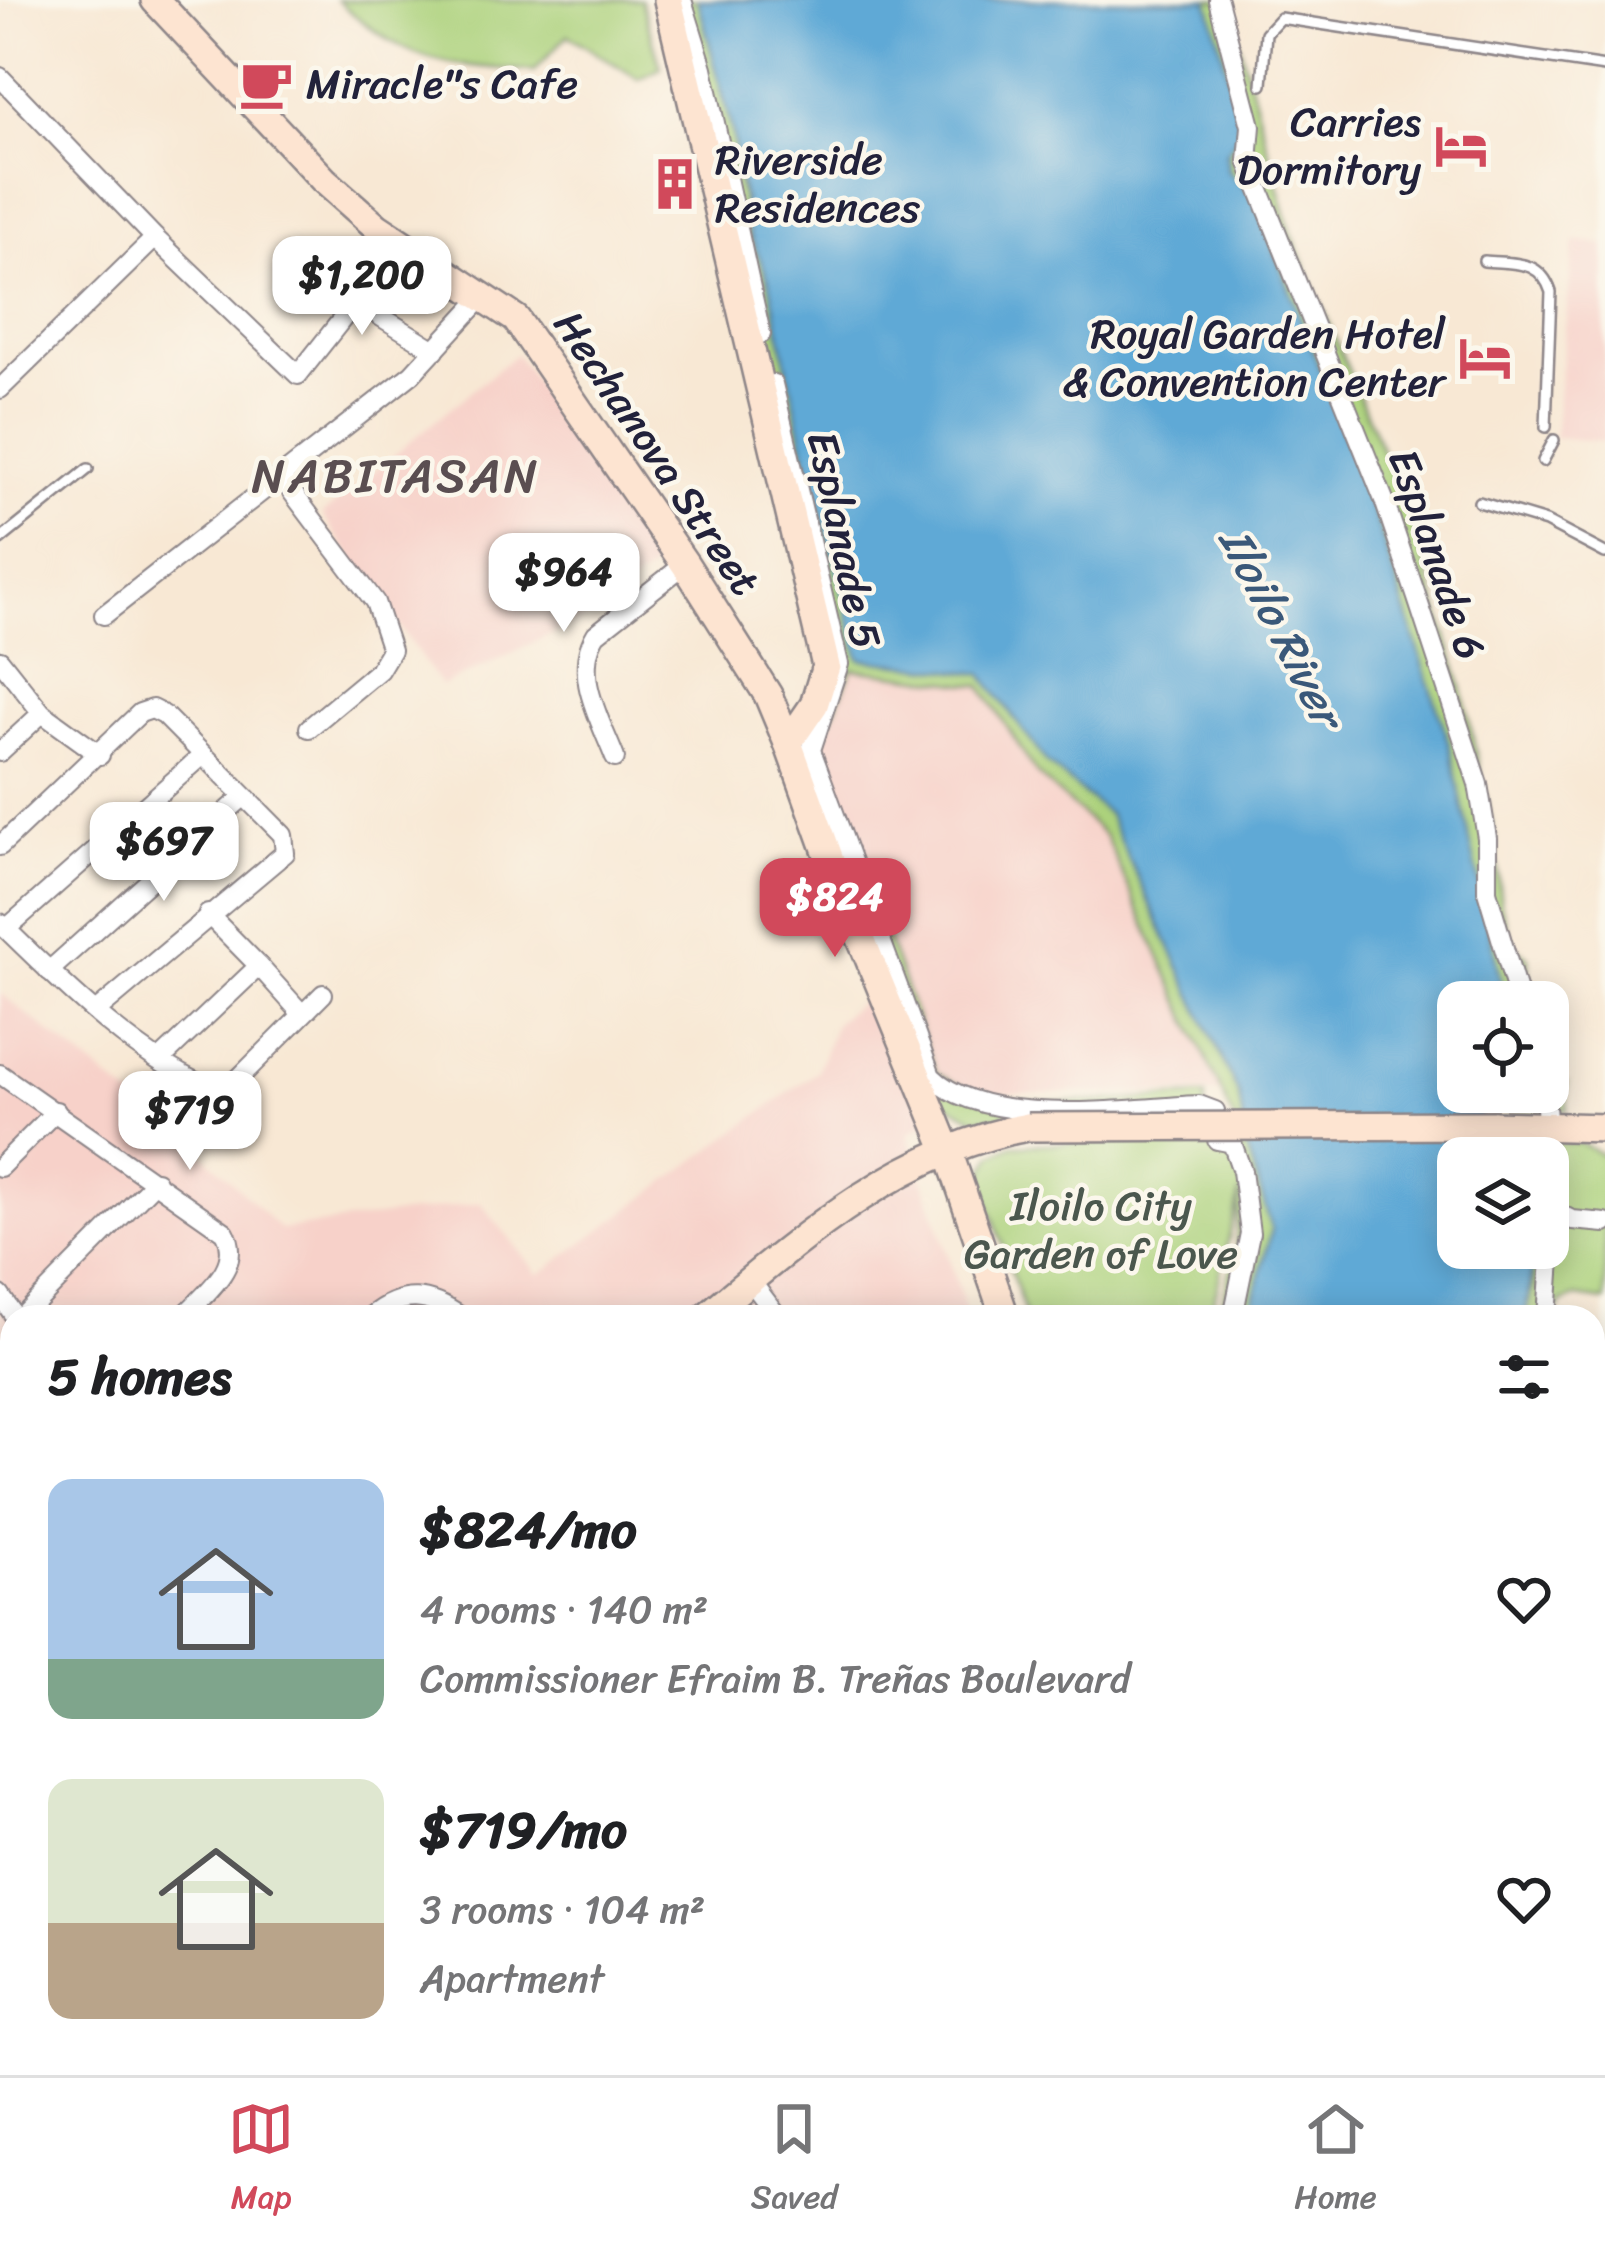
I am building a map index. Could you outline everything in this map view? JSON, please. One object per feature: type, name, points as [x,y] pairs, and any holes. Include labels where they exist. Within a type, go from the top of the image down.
[{"type":"main road","name":"Hechanova Street","points":[[155,0],[324,180],[377,227],[480,300],[516,319],[685,564],[768,695],[854,924],[948,1151],[1001,1305]]},
{"type":"main road","points":[[668,0],[826,666],[814,705],[788,743]]},
{"type":"main road","points":[[720,1305],[860,1197],[948,1151],[1028,1127],[1605,1128]]},
{"type":"street","name":"Esplanade 5","points":[[682,0],[703,68],[839,664],[811,749],[931,1076],[946,1090],[982,1106],[1199,1106],[1215,1111],[1216,1140],[1232,1143],[1242,1171],[1250,1232],[1236,1305]]},
{"type":"street","name":"Esplanade 6","points":[[1218,0],[1251,126],[1248,161],[1384,500],[1478,784],[1487,838],[1486,891],[1514,981]]},
{"type":"street","points":[[0,77],[154,238],[298,375],[347,313],[370,310],[435,350]]},
{"type":"street","points":[[0,389],[154,238]]},
{"type":"street","points":[[104,615],[283,481],[435,350],[480,300]]},
{"type":"street","points":[[283,481],[375,602],[391,650],[379,670],[309,728]]},
{"type":"street","points":[[615,758],[589,687],[584,664],[587,649],[596,634],[685,564]]},
{"type":"street","points":[[0,660],[42,713],[100,755]]},
{"type":"street","points":[[0,846],[140,713],[152,709],[283,835],[285,853],[98,1010]]},
{"type":"street","points":[[0,752],[42,713]]},
{"type":"street","points":[[202,756],[3,926],[49,971],[160,1059],[219,1092],[232,1085],[323,994]]},
{"type":"street","points":[[49,971],[243,797]]},
{"type":"street","points":[[208,914],[302,1014]]},
{"type":"street","points":[[160,1059],[259,966]]},
{"type":"street","points":[[0,1074],[225,1232],[231,1244],[228,1267],[194,1305]]},
{"type":"street","points":[[0,1168],[56,1111]]},
{"type":"street","points":[[1539,1137],[1547,1125],[1544,1113]]},
{"type":"street","points":[[30,1305],[156,1181]]},
{"type":"street","points":[[1569,1216],[1605,1223]]},
{"type":"street","points":[[1547,1305],[1549,1269]]},
{"type":"street","points":[[750,1280],[769,1305]]},
{"type":"street","points":[[390,1305],[400,1299],[436,1299],[444,1305]]},
{"type":"lane","points":[[1262,85],[1266,33],[1270,22],[1280,18],[1373,28],[1605,68]]},
{"type":"lane","points":[[1484,261],[1536,266],[1546,276],[1551,292],[1546,427]]},
{"type":"lane","points":[[1543,461],[1554,440]]},
{"type":"lane","points":[[0,540],[88,469]]},
{"type":"lane","points":[[1479,502],[1546,522],[1605,553]]},
{"type":"shaded area","points":[[1574,241],[1605,245],[1605,442],[1554,437]]},
{"type":"shaded area","points":[[516,354],[659,564],[587,617],[441,686],[322,515]]},
{"type":"shaded area","points":[[852,669],[981,686],[1037,774],[1106,836],[1220,1093],[981,1093],[908,1133],[964,1305],[0,1305],[0,993],[208,1158],[281,1230],[481,1203],[539,1275],[817,1072],[835,1023],[863,1000],[904,981],[819,749]]},
{"type":"green space","points":[[337,0],[641,0],[661,68],[639,79],[568,35],[534,71],[450,63],[406,49]]},
{"type":"green space","name":"Iloilo City Garden of Love","points":[[678,0],[767,0],[733,156],[750,240],[776,244],[1276,976],[1281,1305],[1221,1305],[1235,1251],[1240,1192],[1213,1305],[1022,1305],[981,1179],[992,1155],[1013,1145],[1197,1139],[1245,1144],[1105,836],[1037,774],[981,686],[852,669],[819,749],[936,1072],[963,1086],[1028,1100],[1205,1096],[1205,1112],[976,1119],[937,1098],[808,755],[835,664]]},
{"type":"green space","points":[[1173,0],[1227,0],[1291,232],[1414,528],[1462,687],[1495,840],[1501,905],[1512,943],[1529,958],[1529,981],[1486,981],[1239,184],[1229,168],[1227,152],[1232,139]]},
{"type":"green space","points":[[1569,1143],[1579,1143],[1605,1156],[1605,1301],[1576,1297],[1560,1305],[1528,1305],[1532,1269],[1569,1269]]},
{"type":"water","name":"Iloilo River","points":[[698,0],[1208,0],[1243,129],[1226,153],[1228,171],[1253,194],[1371,504],[1449,744],[1500,981],[1437,981],[1437,1113],[1480,1113],[1480,1137],[1437,1137],[1437,1269],[1532,1269],[1527,1305],[1252,1305],[1272,1229],[1246,1145],[1239,1095],[1108,814],[1047,763],[982,674],[860,659],[805,452],[769,281],[749,233],[732,131]]},
{"type":"place","name":"Miracle\"s Cafe","points":[[266,84]]},
{"type":"place","name":"Carries Dormitory","points":[[1461,146]]},
{"type":"place","name":"Riverside Residences","points":[[675,184]]},
{"type":"place","name":"Royal Garden Hotel & Convention Center","points":[[1485,358]]},
{"type":"district","name":"NABITASAN","points":[[396,475]]}]
